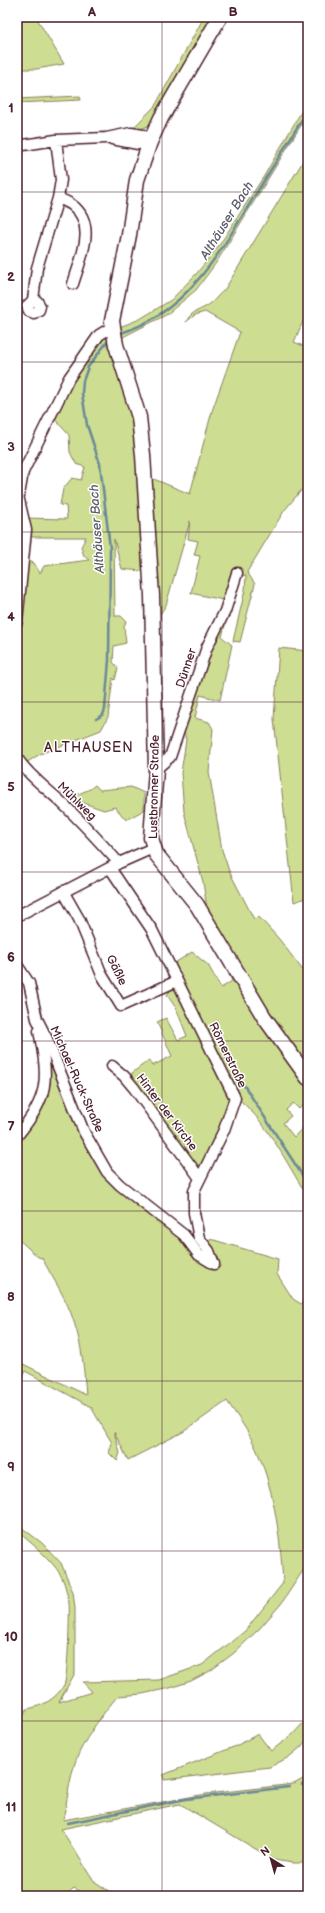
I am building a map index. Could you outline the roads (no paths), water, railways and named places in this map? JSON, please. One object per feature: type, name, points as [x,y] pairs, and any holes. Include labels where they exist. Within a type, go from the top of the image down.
[{"type":"street","points":[[17,622],[26,530],[18,503],[23,472],[69,378],[99,335],[112,326],[137,180],[150,142],[161,118],[220,17]]},
{"type":"street","points":[[17,146],[56,140],[106,138],[138,144],[150,142]]},
{"type":"street","points":[[33,300],[37,268],[58,198],[61,180],[56,140]]},
{"type":"street","points":[[58,198],[72,205],[79,214],[86,228],[86,238],[73,284]]},
{"type":"street","name":"Lustbronner Straße","points":[[112,326],[116,345],[132,394],[141,433],[152,596],[156,769],[151,838],[153,848],[156,854],[197,905],[264,1017],[308,1078]]},
{"type":"street","name":"Dünner","points":[[156,769],[170,757],[207,647],[225,611],[237,573]]},
{"type":"street","name":"Mühlweg","points":[[18,760],[100,842],[114,865]]},
{"type":"street","points":[[17,916],[114,865],[153,848]]},
{"type":"street","name":"Römerstraße","points":[[114,865],[152,930],[234,1098],[224,1130],[199,1177],[194,1191],[194,1213],[199,1238],[209,1251],[214,1264]]},
{"type":"street","name":"Gäßle","points":[[63,891],[79,919],[102,975],[121,1006],[177,981]]},
{"type":"street","name":"Michael-Ruck-Straße","points":[[17,965],[29,983],[45,1063],[45,1089],[32,1118],[17,1136]]},
{"type":"street","name":"Michael-Ruck-Straße","points":[[37,1019],[47,1039],[84,1132],[106,1172],[120,1185],[184,1235],[199,1255],[214,1264]]},
{"type":"street","name":"Hinter der Kirche","points":[[112,1066],[124,1076],[134,1088],[199,1177]]},
{"type":"waterway","name":"Althäuser Bach","points":[[121,333],[144,324],[164,311],[182,296],[198,279],[227,241],[308,110]]},
{"type":"waterway","name":"Althäuser Bach","points":[[96,719],[103,715],[105,709],[109,660],[110,548],[100,464],[87,425],[82,393],[83,381],[88,367],[107,342]]},
{"type":"waterway","points":[[225,1056],[308,1184]]},
{"type":"waterway","points":[[302,1785],[308,1781]]},
{"type":"waterway","points":[[68,1823],[186,1799],[289,1787]]},
{"type":"district","name":"ALTHAUSEN","points":[[89,747]]}]
